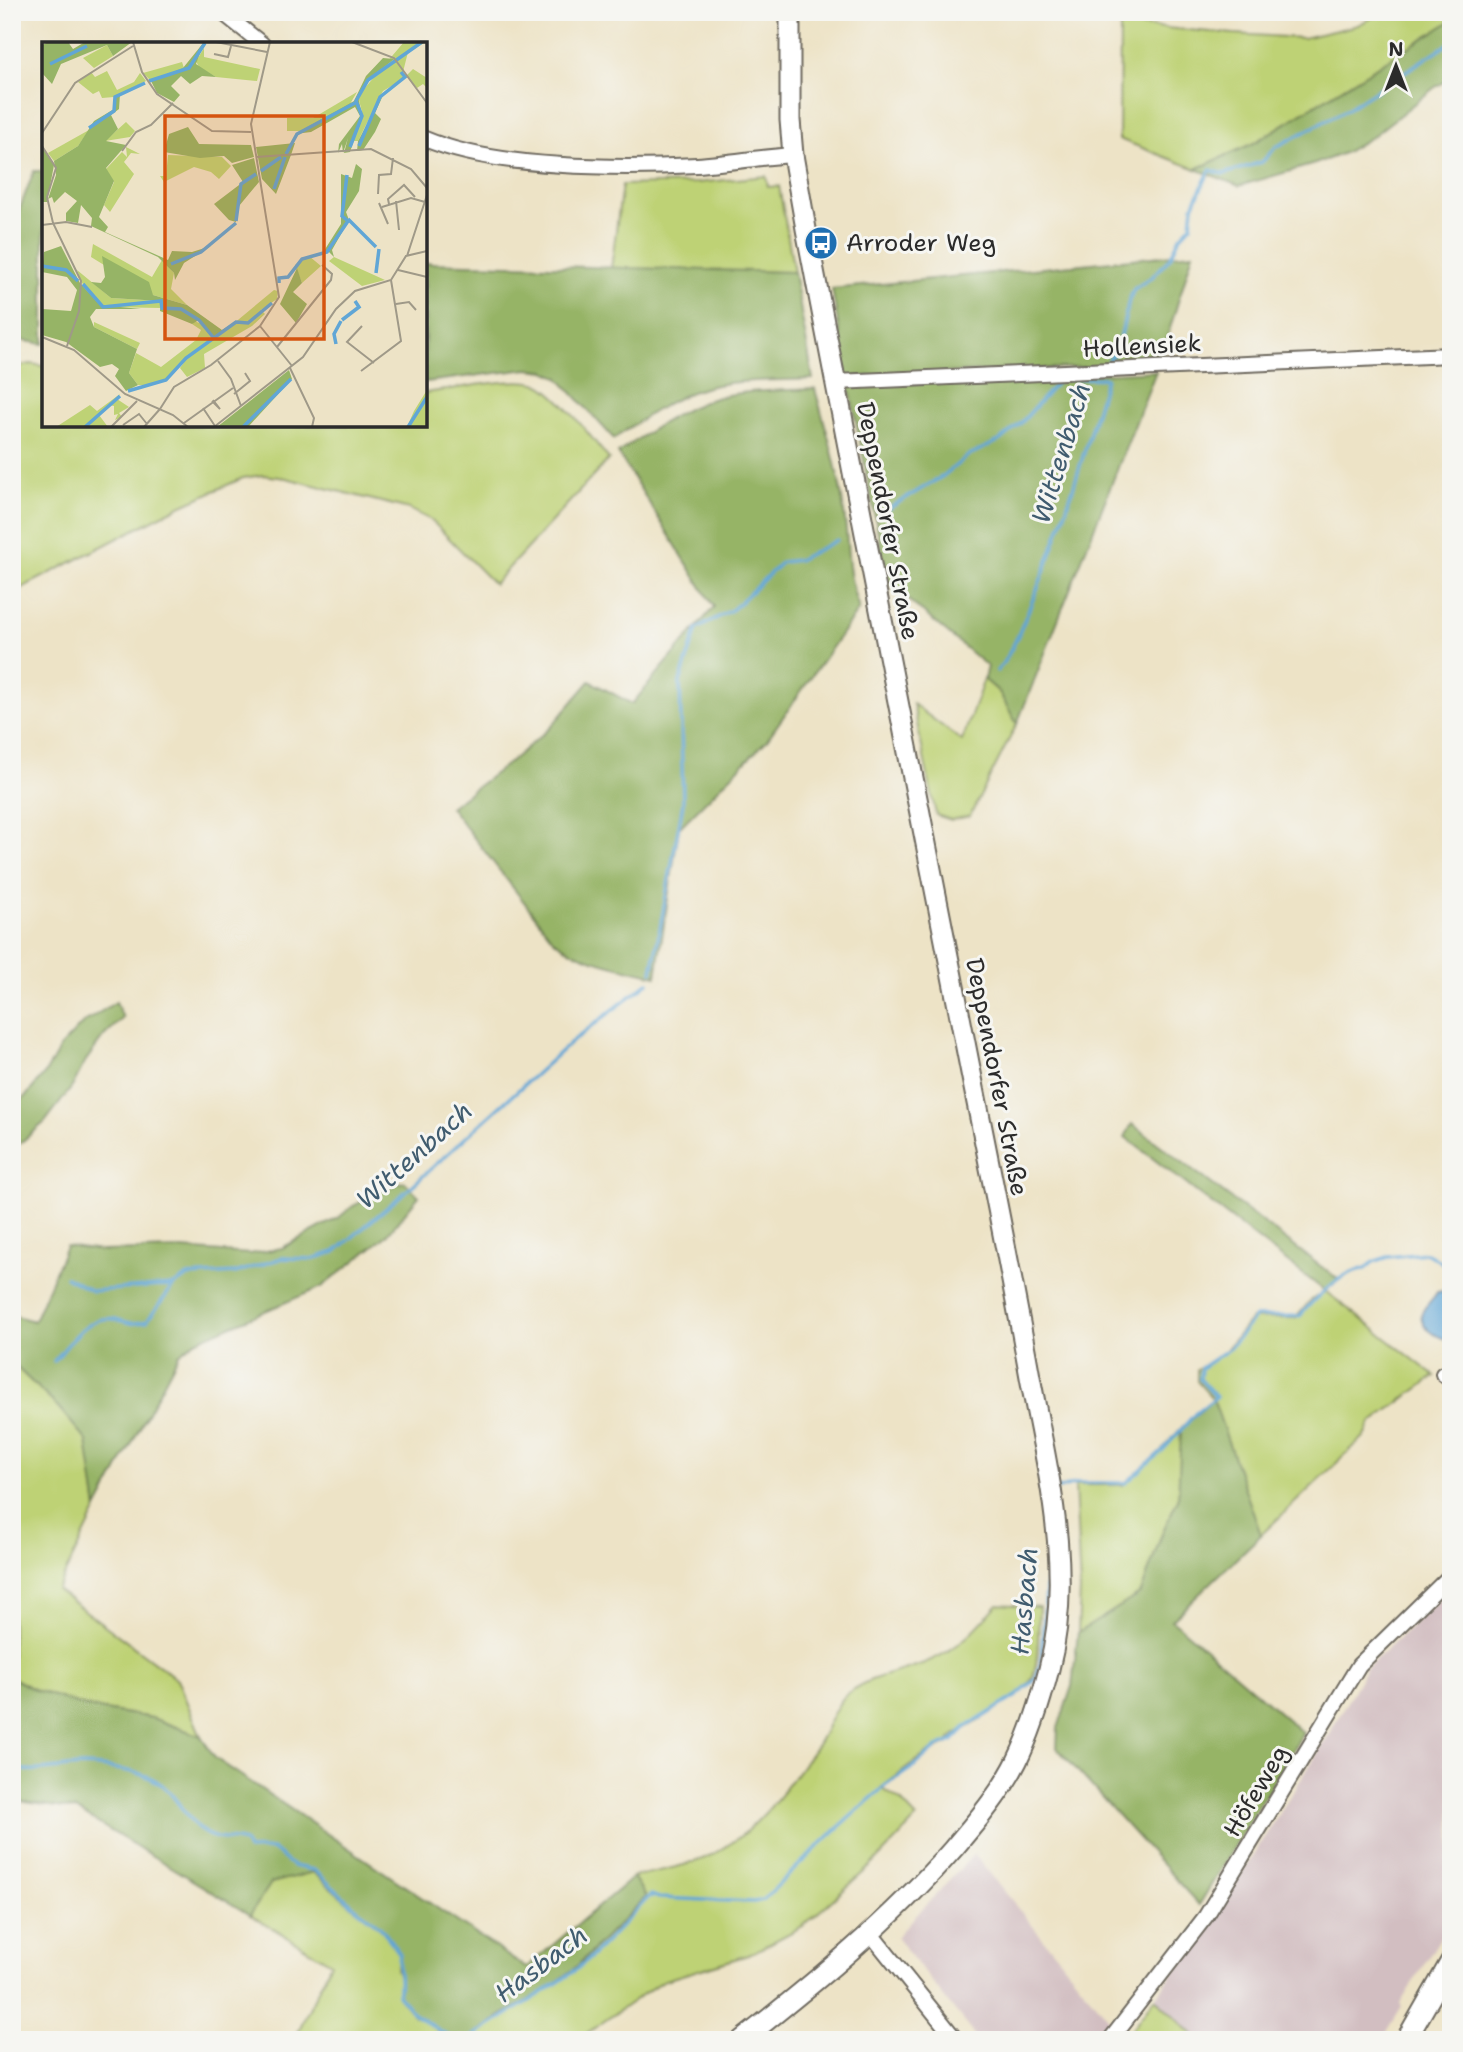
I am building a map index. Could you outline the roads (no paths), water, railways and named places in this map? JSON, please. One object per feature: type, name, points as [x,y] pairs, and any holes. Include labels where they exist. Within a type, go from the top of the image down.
[{"type":"street","points":[[222,12],[260,42]]},
{"type":"street","name":"Deppendorfer Straße","points":[[742,2040],[871,1934],[925,1881],[971,1828],[1017,1761],[1050,1666],[1059,1594],[1058,1554],[1051,1493],[1004,1234],[793,155],[789,79],[790,12]]},
{"type":"street","points":[[427,140],[503,158],[620,167],[699,165],[793,155]]},
{"type":"street","name":"Hollensiek","points":[[836,382],[1451,355]]},
{"type":"street","name":"Höfeweg","points":[[1110,2040],[1206,1916],[1359,1665],[1451,1575]]},
{"type":"street","points":[[871,1934],[956,2040]]},
{"type":"street","points":[[1406,2040],[1451,1961]]},
{"type":"water","points":[[1451,1290],[1451,1340],[1430,1331],[1422,1317],[1424,1309],[1437,1292]]},
{"type":"waterway","name":"Wittenbach","points":[[1108,361],[1118,348],[1134,289],[1152,277],[1170,258],[1180,237],[1191,225],[1193,206],[1210,170],[1224,174],[1262,162],[1276,147],[1344,111],[1451,42]]},
{"type":"waterway","name":"Wittenbach","points":[[881,513],[943,476],[969,455],[999,441],[1021,423],[1060,379],[1106,378],[1053,549],[1016,639],[997,671]]},
{"type":"waterway","name":"Wittenbach","points":[[652,972],[683,803],[680,682],[697,629],[733,609],[782,562],[798,560],[837,540]]},
{"type":"waterway","name":"Wittenbach","points":[[54,1361],[80,1331],[96,1321],[147,1321],[174,1285],[188,1276],[235,1273],[282,1258],[312,1259],[335,1252],[569,1044],[649,982]]},
{"type":"waterway","name":"Hasbach","points":[[1058,1489],[1078,1483],[1126,1483],[1162,1451],[1196,1413],[1216,1397],[1200,1379],[1201,1368],[1229,1349],[1255,1317],[1300,1316],[1339,1280],[1388,1257],[1426,1253],[1451,1266]]},
{"type":"waterway","name":"Wittenbach","points":[[66,1277],[92,1291],[174,1285]]},
{"type":"waterway","name":"Hasbach","points":[[468,2040],[578,1968],[651,1895],[659,1898],[754,1902],[763,1900],[885,1786],[937,1747],[952,1741],[965,1728],[1018,1695],[1036,1679],[1041,1663],[1049,1548]]},
{"type":"waterway","points":[[12,1769],[89,1766],[146,1776],[164,1787],[195,1825],[208,1835],[244,1842],[248,1850],[272,1849],[293,1866],[314,1870],[380,1926],[400,1954],[398,1995],[415,2015],[455,2040]]},
{"type":"place","name":"Arroder Weg","points":[[821,243]]}]
